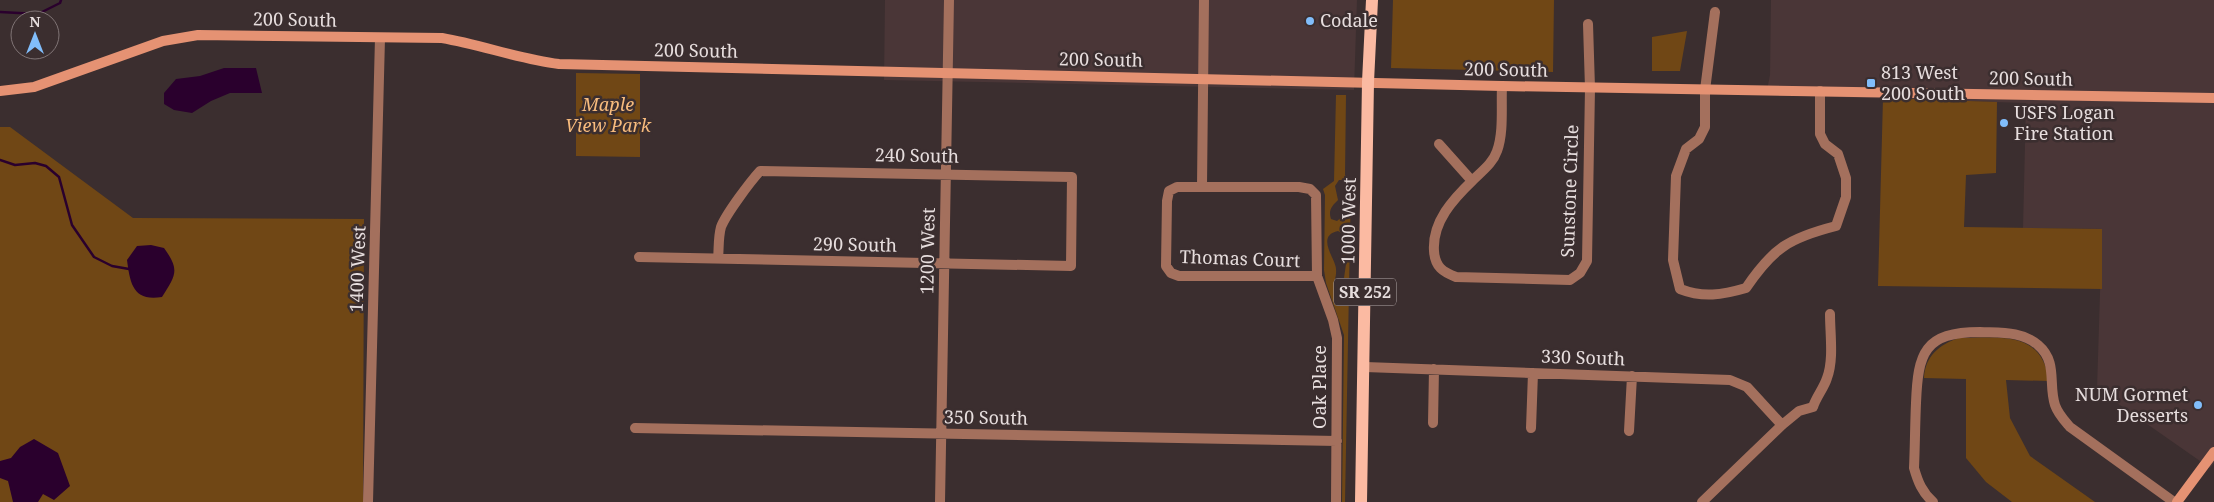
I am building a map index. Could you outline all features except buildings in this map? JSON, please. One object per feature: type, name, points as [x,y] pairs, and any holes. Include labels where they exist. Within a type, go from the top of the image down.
[{"type":"main road","name":"1000 West","points":[[1361,502],[1365,367],[1368,82],[1372,0]]},
{"type":"street","name":"1200 West","points":[[940,502],[949,0]]},
{"type":"street","points":[[1202,186],[1204,0]]},
{"type":"street","points":[[1715,12],[1715,24],[1705,90],[1705,127],[1699,139],[1686,149],[1676,176],[1673,260],[1680,289],[1706,296],[1725,294],[1746,288],[1760,267],[1777,249],[1796,238],[1836,226],[1846,197],[1846,178],[1838,154],[1825,144],[1820,134],[1820,92]]},
{"type":"street","name":"Sunstone Circle","points":[[1502,86],[1500,136],[1497,151],[1488,166],[1472,180],[1449,206],[1436,231],[1433,247],[1434,261],[1443,272],[1456,277],[1570,280],[1580,273],[1587,261],[1590,88],[1588,24]]},
{"type":"street","name":"200 South","points":[[0,91],[34,87],[163,41],[198,35],[442,38],[472,43],[530,61],[559,64],[1590,88],[2214,98]]},
{"type":"street","name":"1400 West","points":[[368,502],[380,38]]},
{"type":"street","points":[[1438,144],[1472,180]]},
{"type":"street","name":"240 South","points":[[718,259],[722,225],[752,180],[760,172],[945,173],[1072,176],[1071,266]]},
{"type":"street","name":"Thomas Court","points":[[1202,186],[1299,187],[1310,189],[1316,196],[1317,276],[1180,276],[1171,273],[1166,266],[1167,201],[1169,192],[1177,187],[1202,186]]},
{"type":"street","name":"290 South","points":[[639,257],[1071,266]]},
{"type":"street","name":"Oak Place","points":[[1317,276],[1333,320],[1336,338],[1336,502]]},
{"type":"street","points":[[1702,502],[1782,424],[1799,411],[1813,407],[1818,394],[1827,380],[1830,314]]},
{"type":"street","points":[[1934,502],[1925,495],[1918,483],[1914,468],[1917,371],[1929,348],[1937,340],[1960,332],[2006,333],[2024,336],[2038,345],[2049,358],[2053,373],[2055,403],[2060,416],[2070,427],[2175,502],[2214,452]]},
{"type":"street","name":"330 South","points":[[1365,367],[1730,380],[1739,382],[1747,387],[1782,424]]},
{"type":"street","points":[[1433,423],[1434,369]]},
{"type":"street","points":[[1532,428],[1533,372]]},
{"type":"street","points":[[1629,431],[1632,376]]},
{"type":"street","name":"350 South","points":[[635,428],[1337,441]]},
{"type":"shaded area","points":[[885,0],[1357,0],[1354,90],[884,80]]},
{"type":"shaded area","points":[[1771,0],[2214,0],[2214,463],[2210,468],[2097,389],[2102,229],[2023,228],[2026,103],[1766,95],[1770,75]]},
{"type":"shaded area","points":[[224,68],[256,68],[262,93],[230,93],[211,101],[192,113],[174,110],[164,104],[164,93],[176,79],[200,76]]},
{"type":"shaded area","points":[[151,245],[164,248],[174,267],[173,278],[162,297],[152,298],[139,294],[130,276],[127,260],[137,246]]},
{"type":"shaded area","points":[[34,439],[58,453],[70,486],[54,500],[43,494],[38,502],[13,502],[8,481],[0,478],[0,461],[11,458],[20,447]]},
{"type":"green space","points":[[1393,0],[1554,0],[1553,72],[1391,68]]},
{"type":"green space","points":[[1687,31],[1680,71],[1652,71],[1652,37]]},
{"type":"green space","name":"Maple View Park","points":[[576,73],[640,74],[640,157],[576,156]]},
{"type":"green space","points":[[1336,95],[1346,95],[1345,175],[1351,183],[1345,502],[1342,502],[1344,335],[1326,283],[1324,270],[1325,195],[1323,189],[1334,181]],"holes":[[[1339,180],[1345,180],[1347,183],[1347,199],[1344,214],[1337,221],[1331,219],[1330,211],[1338,200],[1335,186]],[[1338,231],[1343,234],[1341,248],[1346,264],[1342,292],[1339,294],[1336,293],[1334,283],[1336,269],[1327,243],[1331,234]]]},
{"type":"green space","points":[[1883,98],[1997,102],[1996,173],[1966,175],[1964,227],[2102,229],[2102,289],[1878,286]]},
{"type":"green space","points":[[0,127],[10,127],[133,218],[364,219],[363,502],[0,502]]},
{"type":"green space","points":[[1959,338],[2004,338],[2017,340],[2028,345],[2038,353],[2045,365],[2049,381],[2006,380],[2010,418],[2030,456],[2095,502],[2012,502],[1986,482],[1966,458],[1966,379],[1924,378],[1927,363],[1935,352],[1940,347]]},
{"type":"waterway","points":[[0,12],[38,14],[60,3],[61,0]]},
{"type":"waterway","points":[[0,160],[15,165],[35,163],[46,166],[59,177],[72,225],[94,257],[112,266],[129,269]]},
{"type":"place","name":"Codale","points":[[1310,21]]},
{"type":"place","name":"813 West 200 South","points":[[1871,83]]},
{"type":"place","name":"USFS Logan Fire Station","points":[[2004,123]]},
{"type":"place","name":"NUM Gormet Desserts","points":[[2198,405]]}]
